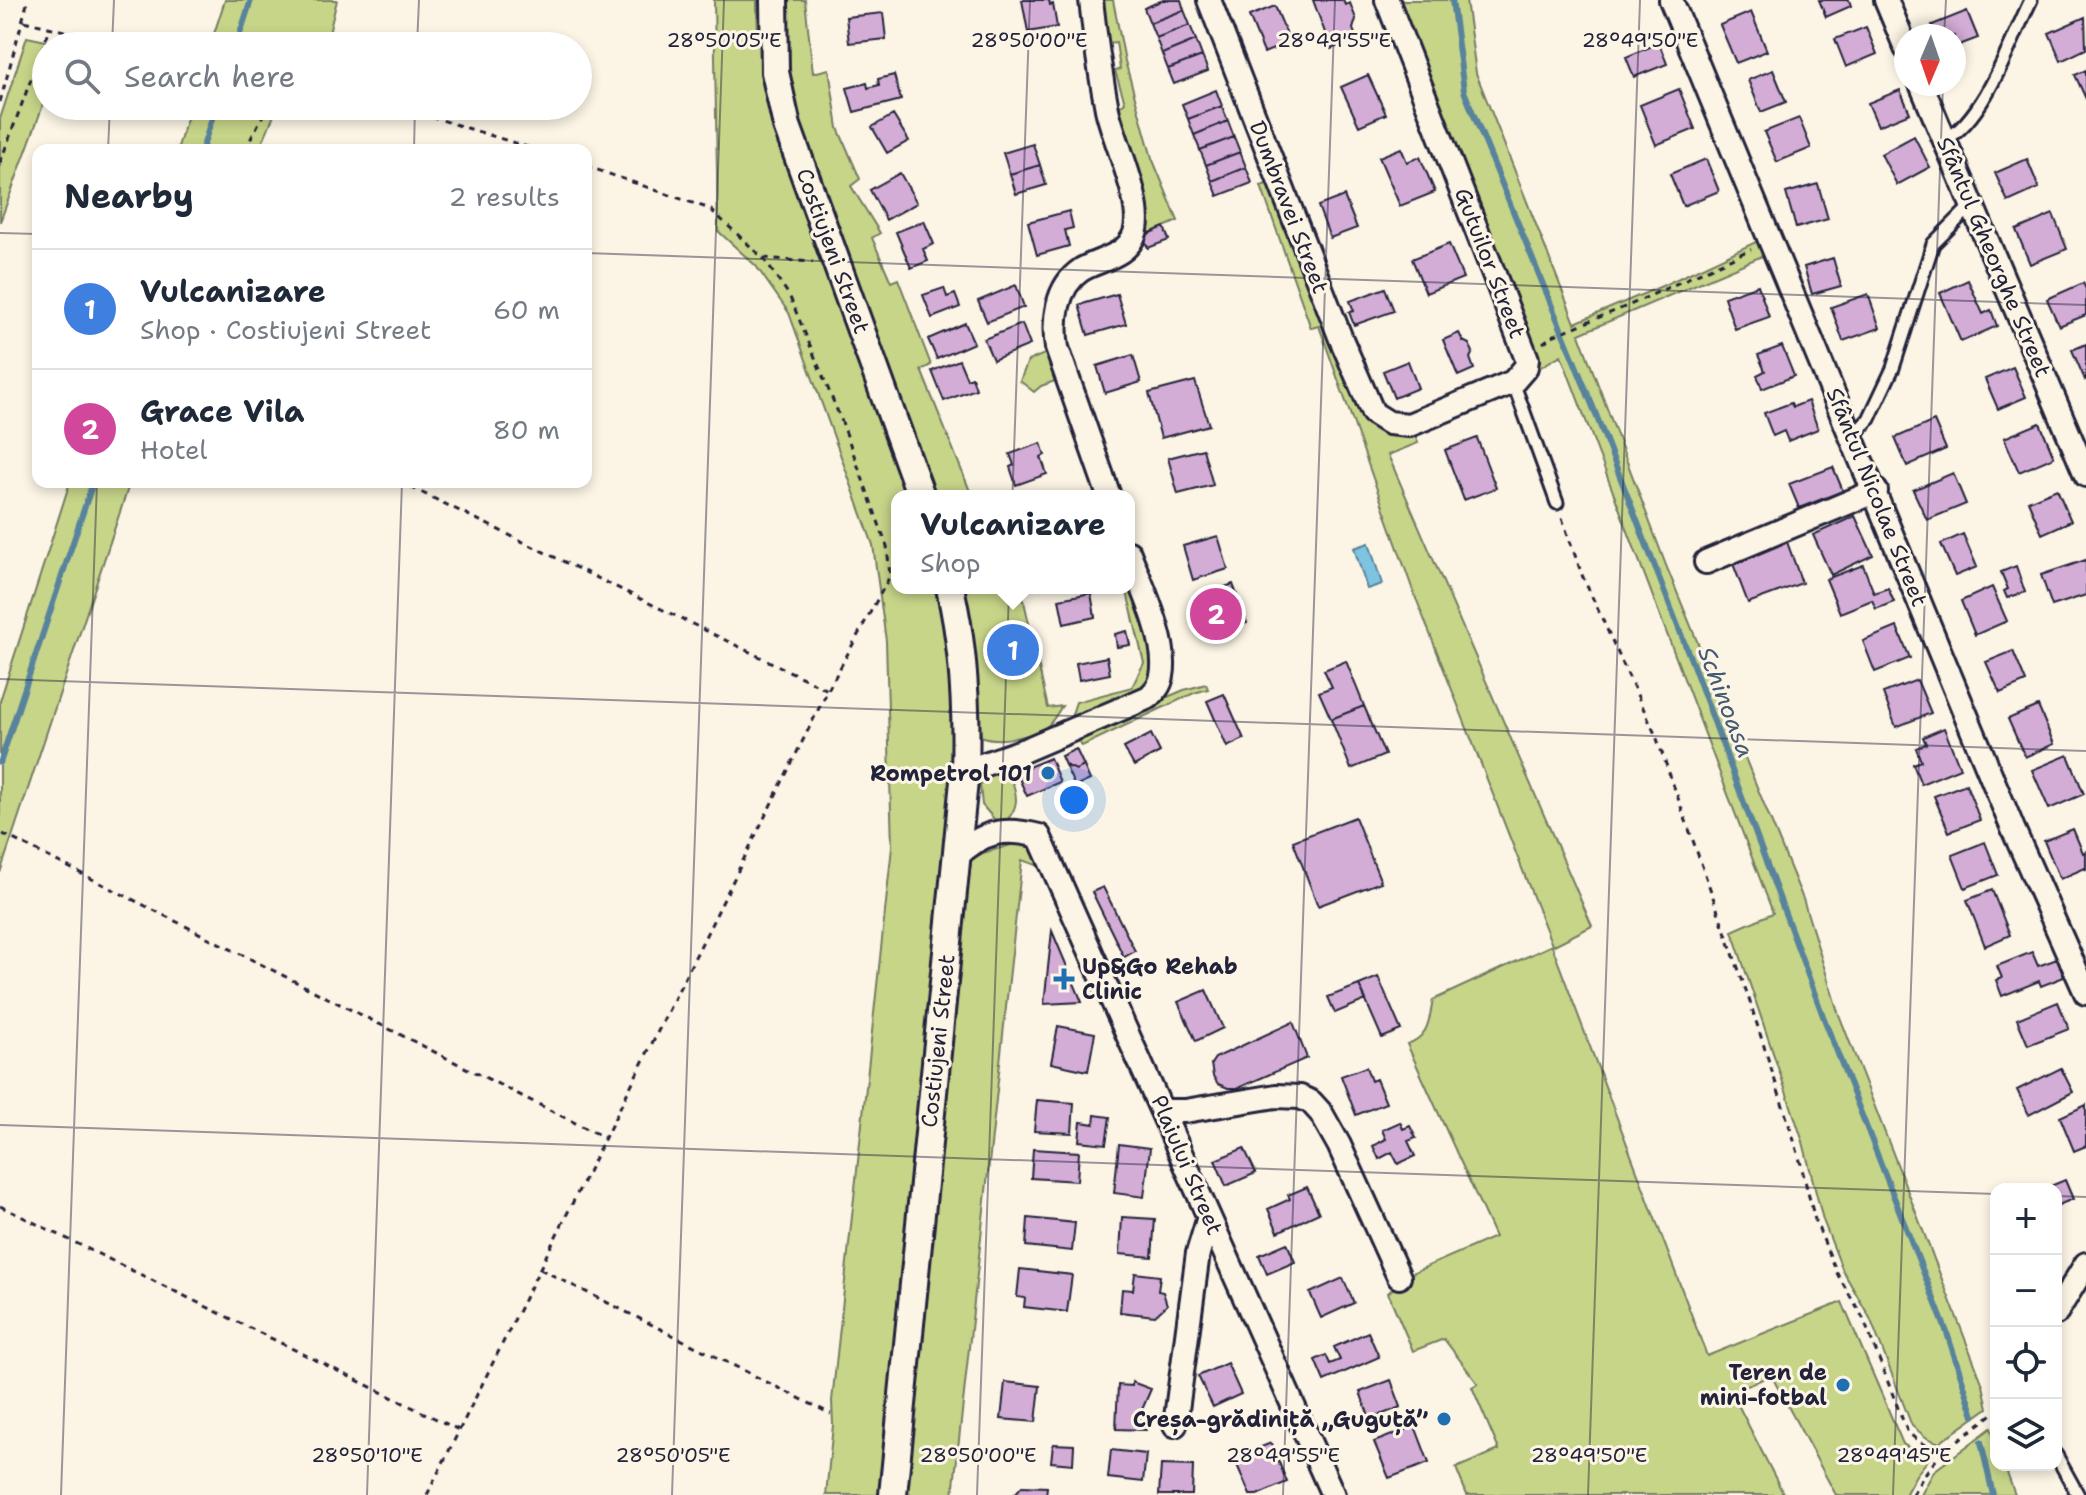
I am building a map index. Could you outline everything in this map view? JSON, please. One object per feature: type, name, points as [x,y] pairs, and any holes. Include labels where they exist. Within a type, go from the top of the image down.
[{"type":"street","name":"Costiujeni Street","points":[[774,0],[775,72],[779,98],[919,490]]},
{"type":"street","points":[[1091,0],[1108,113],[1129,174],[1136,232],[1128,245],[1113,256],[1080,271],[1065,287],[1056,310],[1055,333],[1057,348],[1107,490]]},
{"type":"street","name":"Dumbravei Street","points":[[1209,0],[1341,339],[1373,413],[1389,423],[1409,425],[1513,382]]},
{"type":"street","name":"Gutuilor Street","points":[[1387,0],[1527,359],[1526,367],[1513,382]]},
{"type":"street","name":"Sfântul Nicolae Street","points":[[1671,0],[2013,829],[2086,993]]},
{"type":"street","points":[[1886,0],[1896,24]]},
{"type":"street","name":"Sfântul Gheorghe Street","points":[[1926,96],[2086,475]]},
{"type":"street","points":[[1706,562],[1876,491]]},
{"type":"street","points":[[965,771],[1025,750],[1149,697],[1158,688],[1163,662],[1157,632],[1135,570]]},
{"type":"street","name":"Costiujeni Street","points":[[893,1495],[965,771],[964,682],[958,623],[951,594]]},
{"type":"street","name":"Plaiului Street","points":[[956,857],[968,846],[994,832],[1008,830],[1039,836],[1333,1495]]},
{"type":"street","points":[[1164,1111],[1185,1111],[1276,1096],[1300,1097],[1311,1102],[1339,1145],[1399,1277]]},
{"type":"street","points":[[1175,1425],[1198,1253],[1209,1217]]},
{"type":"street","points":[[2062,1303],[2086,1264]]},
{"type":"lane","points":[[1945,140],[1970,120],[2031,0]]},
{"type":"lane","points":[[1853,436],[1869,419],[1893,368],[1933,244],[1974,204]]},
{"type":"lane","points":[[1513,382],[1557,503]]},
{"type":"lane","points":[[2062,1466],[2078,1495]]},
{"type":"path","points":[[0,102],[28,0]]},
{"type":"path","points":[[23,21],[67,32]]},
{"type":"path","points":[[49,32],[50,28]]},
{"type":"path","points":[[0,163],[32,77]]},
{"type":"path","points":[[248,144],[260,120]]},
{"type":"path","points":[[442,120],[518,144]]},
{"type":"path","points":[[427,1495],[828,690],[890,576],[887,546],[842,422],[789,295],[763,258],[710,209],[592,168]]},
{"type":"path","points":[[1552,336],[1630,305],[1769,240]]},
{"type":"path","points":[[763,258],[837,263]]},
{"type":"path","points":[[412,488],[828,690]]},
{"type":"path","points":[[1557,503],[1582,575],[1656,736],[1748,996],[1798,1153],[1815,1220],[1838,1275],[1863,1318],[1907,1431],[1919,1442],[1932,1448],[1945,1449]]},
{"type":"path","points":[[3,834],[605,1138]]},
{"type":"path","points":[[0,1206],[459,1430]]},
{"type":"path","points":[[540,1269],[831,1414]]},
{"type":"path","points":[[1913,1495],[1924,1472],[1945,1449],[1990,1415]]},
{"type":"green space","points":[[225,0],[337,0],[329,32],[215,32]]},
{"type":"green space","points":[[714,0],[757,0],[761,57],[780,139],[907,490],[891,490],[891,594],[937,594],[950,661],[953,745],[943,885],[879,1495],[826,1495],[833,1425],[832,1401],[892,847],[886,641],[873,545],[789,313],[756,266],[718,231]]},
{"type":"green space","points":[[784,0],[805,0],[813,73],[829,69],[838,128],[860,179],[851,186],[880,233],[872,238],[891,282],[898,279],[931,365],[921,370],[970,490],[928,490],[805,139],[790,86]]},
{"type":"green space","points":[[1096,0],[1113,0],[1125,61],[1152,158],[1178,221],[1143,236],[1114,111],[1125,102],[1115,71],[1120,69],[1116,42],[1101,44]]},
{"type":"green space","points":[[1396,0],[1466,0],[1476,73],[1575,323],[1760,240],[1767,254],[1579,334],[1667,568],[1803,899],[1838,1012],[1983,1385],[1988,1408],[1939,1443],[1912,1426],[1870,1318],[1843,1271],[1823,1220],[1803,1142],[1732,931],[1773,913],[1561,355],[1529,374]]},
{"type":"green space","points":[[27,37],[32,38],[32,120],[38,120],[0,222],[0,119]]},
{"type":"green space","points":[[187,120],[272,120],[262,144],[179,144]]},
{"type":"green space","points":[[1273,182],[1356,386],[1414,433],[1418,443],[1388,455],[1592,926],[1552,946],[1707,1356],[1842,1302],[1903,1444],[1916,1452],[1932,1455],[1905,1495],[1836,1495],[1771,1375],[1732,1393],[1784,1495],[1467,1495],[1456,1468],[1499,1450],[1472,1387],[1478,1384],[1444,1339],[1413,1351],[1388,1293],[1407,1275],[1495,1237],[1407,1044],[1424,1032],[1433,1000],[1552,945],[1412,588],[1319,326],[1311,328],[1261,186]]},
{"type":"green space","points":[[1049,352],[1058,380],[1034,392],[1020,381],[1028,361]]},
{"type":"green space","points":[[68,488],[128,488],[0,873],[0,701]]},
{"type":"green space","points":[[1135,588],[1157,659],[1150,684],[1136,696],[1069,723],[1076,702],[1132,687],[1144,663],[1127,594],[1135,594]]},
{"type":"green space","points":[[962,594],[1022,594],[1048,708],[1062,706],[1046,727],[1032,734],[988,738],[981,736],[977,682]]},
{"type":"green space","points":[[1206,684],[1208,689],[1082,746],[1075,736],[1184,690]]},
{"type":"green space","points":[[992,772],[1012,781],[1014,787],[1015,807],[1006,821],[994,819],[982,805],[980,786]]},
{"type":"green space","points":[[1018,843],[1032,851],[1039,866],[1022,860],[953,1495],[906,1495],[971,859]]},
{"type":"green space","points":[[1990,1429],[1990,1471],[2006,1471],[2015,1495],[1921,1495],[1934,1471]]},
{"type":"water","points":[[1369,543],[1382,584],[1367,589],[1354,548]]},
{"type":"building","points":[[1022,0],[1049,0],[1050,5],[1053,4],[1057,27],[1028,32]]},
{"type":"building","points":[[1163,0],[1181,0],[1184,10],[1150,23],[1144,8]]},
{"type":"building","points":[[1313,0],[1343,0],[1345,5],[1350,3],[1356,19],[1353,29],[1357,39],[1331,49]]},
{"type":"building","points":[[1819,0],[1849,0],[1851,6],[1826,17]]},
{"type":"building","points":[[1275,6],[1290,42],[1264,53],[1249,16]]},
{"type":"building","points":[[1184,10],[1190,25],[1156,38],[1150,23]]},
{"type":"building","points":[[1967,11],[1978,38],[1966,42],[1966,24],[1934,24]]},
{"type":"building","points":[[1751,12],[1767,51],[1736,63],[1720,25]]},
{"type":"building","points":[[883,13],[886,39],[849,43],[846,17]]},
{"type":"building","points":[[2085,17],[2086,49],[2061,61],[2049,33]]},
{"type":"building","points":[[1190,25],[1196,40],[1162,54],[1156,38]]},
{"type":"building","points":[[1866,27],[1877,54],[1846,67],[1835,39]]},
{"type":"building","points":[[1196,40],[1202,56],[1168,69],[1162,54]]},
{"type":"building","points":[[1659,43],[1667,64],[1634,77],[1626,57]]},
{"type":"building","points":[[1202,56],[1208,71],[1174,84],[1168,69]]},
{"type":"building","points":[[1773,70],[1786,102],[1761,112],[1748,80]]},
{"type":"building","points":[[2086,70],[2086,99],[2075,75]]},
{"type":"building","points":[[894,75],[901,100],[854,112],[847,88],[867,83],[868,88],[879,85],[878,79]]},
{"type":"building","points":[[1368,75],[1386,114],[1359,126],[1341,87]]},
{"type":"building","points":[[1679,89],[1695,129],[1656,145],[1640,105]]},
{"type":"building","points":[[1216,90],[1222,106],[1188,119],[1182,104]]},
{"type":"building","points":[[1894,92],[1894,96],[1903,96],[1910,113],[1878,126],[1868,103]]},
{"type":"building","points":[[1222,106],[1228,121],[1194,135],[1188,119]]},
{"type":"building","points":[[893,115],[909,141],[887,153],[872,127]]},
{"type":"building","points":[[1799,118],[1811,148],[1777,162],[1764,132]]},
{"type":"building","points":[[1228,121],[1234,137],[1200,150],[1194,135]]},
{"type":"building","points":[[1914,136],[1930,167],[1897,185],[1881,154]]},
{"type":"building","points":[[1234,137],[1240,152],[1206,165],[1200,150]]},
{"type":"building","points":[[1033,144],[1040,165],[1010,174],[1003,153]]},
{"type":"building","points":[[1401,148],[1407,162],[1420,157],[1435,192],[1400,206],[1379,157]]},
{"type":"building","points":[[1240,152],[1246,167],[1212,181],[1206,165]]},
{"type":"building","points":[[1706,159],[1719,191],[1683,206],[1670,174]]},
{"type":"building","points":[[2027,159],[2039,188],[2008,202],[1995,173]]},
{"type":"building","points":[[1040,165],[1046,185],[1016,194],[1010,174]]},
{"type":"building","points":[[1246,167],[1252,183],[1218,196],[1212,181]]},
{"type":"building","points":[[900,173],[917,203],[886,220],[870,190]]},
{"type":"building","points":[[1818,184],[1828,219],[1796,228],[1786,193]]},
{"type":"building","points":[[1344,196],[1357,228],[1330,238],[1318,206]]},
{"type":"building","points":[[1069,211],[1073,228],[1065,230],[1069,246],[1037,255],[1028,222]]},
{"type":"building","points":[[2053,214],[2067,249],[2030,264],[2016,230]]},
{"type":"building","points":[[924,221],[934,244],[923,249],[928,261],[911,268],[896,232]]},
{"type":"building","points":[[1164,227],[1169,240],[1148,248],[1143,236]]},
{"type":"building","points":[[1449,244],[1463,278],[1426,293],[1412,259]]},
{"type":"building","points":[[1833,258],[1841,286],[1812,294],[1804,267]]},
{"type":"building","points":[[1968,280],[1983,314],[1991,310],[1997,326],[1961,342],[1940,293]]},
{"type":"building","points":[[2083,283],[2086,289],[2086,315],[2059,326],[2047,299]]},
{"type":"building","points":[[1016,285],[1024,307],[987,322],[978,301]]},
{"type":"building","points":[[1758,285],[1769,317],[1735,329],[1724,297]]},
{"type":"building","points":[[944,288],[947,297],[955,294],[960,307],[932,318],[923,295]]},
{"type":"building","points":[[1385,288],[1394,311],[1354,325],[1349,312],[1354,311],[1350,301]]},
{"type":"building","points":[[1117,294],[1126,324],[1088,335],[1079,305]]},
{"type":"building","points":[[1868,294],[1880,328],[1843,341],[1831,307]]},
{"type":"building","points":[[965,323],[974,343],[937,359],[928,339]]},
{"type":"building","points":[[1022,324],[1030,345],[993,360],[984,339]]},
{"type":"building","points":[[1459,333],[1473,352],[1470,358],[1474,369],[1458,376],[1443,340]]},
{"type":"building","points":[[2086,344],[2086,379],[2085,380],[2072,350]]},
{"type":"building","points":[[1782,346],[1794,376],[1762,389],[1757,375],[1765,371],[1758,355]]},
{"type":"building","points":[[1133,355],[1141,382],[1105,393],[1097,366]]},
{"type":"building","points":[[959,360],[967,379],[972,377],[976,389],[944,401],[932,371]]},
{"type":"building","points":[[1408,361],[1418,388],[1394,398],[1383,371]]},
{"type":"building","points":[[2013,367],[2026,397],[1998,409],[1985,379]]},
{"type":"building","points":[[1195,381],[1209,425],[1161,438],[1149,393]]},
{"type":"building","points":[[1808,401],[1818,429],[1788,441],[1784,431],[1773,436],[1764,413],[1791,403],[1793,407]]},
{"type":"building","points":[[1934,421],[1946,449],[1907,466],[1895,438]]},
{"type":"building","points":[[2040,423],[2054,457],[2019,472],[2004,438]]},
{"type":"building","points":[[1477,438],[1496,488],[1464,500],[1445,450]]},
{"type":"building","points":[[1041,443],[1045,455],[1041,457],[1047,474],[1016,485],[1010,467],[1014,465],[1010,454]]},
{"type":"building","points":[[1203,449],[1213,485],[1178,494],[1168,458]]},
{"type":"building","points":[[1833,467],[1843,491],[1799,508],[1789,484]]},
{"type":"building","points":[[1953,473],[1966,504],[1927,520],[1913,490]]},
{"type":"building","points":[[2057,489],[2071,521],[2042,534],[2028,501]]},
{"type":"building","points":[[1855,516],[1873,555],[1831,575],[1813,535]]},
{"type":"building","points":[[1963,534],[1977,567],[1955,576],[1941,544]]},
{"type":"building","points":[[1218,536],[1228,569],[1193,580],[1183,546]]},
{"type":"building","points":[[1787,542],[1802,583],[1748,603],[1732,561]]},
{"type":"building","points":[[2086,560],[2086,595],[2052,606],[2041,575]]},
{"type":"building","points":[[1863,565],[1874,593],[1888,588],[1894,602],[1876,609],[1872,600],[1840,613],[1826,579]]},
{"type":"building","points":[[2016,566],[2025,592],[2007,598],[2004,591],[2008,589],[2001,572]]},
{"type":"building","points":[[1233,584],[1247,623],[1208,637],[1194,598]]},
{"type":"building","points":[[1992,587],[2007,621],[1975,635],[1961,601]]},
{"type":"building","points":[[1091,594],[1095,617],[1064,624],[1059,599]]},
{"type":"building","points":[[1897,627],[1910,658],[1875,672],[1863,641]]},
{"type":"building","points":[[1127,631],[1130,645],[1117,647],[1115,634]]},
{"type":"building","points":[[2013,651],[2026,682],[2000,693],[1986,662]]},
{"type":"building","points":[[1107,657],[1110,674],[1079,680],[1076,663]]},
{"type":"building","points":[[1346,661],[1364,706],[1331,719],[1319,692],[1332,687],[1324,670]]},
{"type":"building","points":[[1917,680],[1931,713],[1896,727],[1883,693]]},
{"type":"building","points":[[1224,694],[1244,739],[1227,747],[1207,701]]},
{"type":"building","points":[[1364,706],[1385,755],[1351,769],[1331,719]]},
{"type":"building","points":[[2038,706],[2054,744],[2025,757],[2008,719]]},
{"type":"building","points":[[1944,728],[1960,768],[1921,784],[1913,764],[1921,761],[1916,748],[1926,744],[1923,737]]},
{"type":"building","points":[[1151,734],[1160,752],[1134,766],[1124,748]]},
{"type":"building","points":[[1076,749],[1084,766],[1076,770],[1065,765],[1061,756]]},
{"type":"building","points":[[2068,755],[2084,794],[2049,809],[2032,770]]},
{"type":"building","points":[[1050,758],[1060,782],[1027,796],[1016,772]]},
{"type":"building","points":[[1065,765],[1076,770],[1084,766],[1090,780],[1075,787]]},
{"type":"building","points":[[1966,784],[1980,820],[1949,832],[1934,796]]},
{"type":"building","points":[[1355,817],[1381,882],[1318,906],[1293,841]]},
{"type":"building","points":[[2073,829],[2083,853],[2086,851],[2086,870],[2060,879],[2044,841]]},
{"type":"building","points":[[1985,842],[1998,875],[1965,888],[1952,855]]},
{"type":"building","points":[[1103,887],[1135,951],[1124,957],[1092,892]]},
{"type":"building","points":[[1992,890],[2010,935],[1985,946],[1967,900]]},
{"type":"building","points":[[1052,931],[1082,1002],[1044,1004]]},
{"type":"building","points":[[2032,952],[2038,966],[2057,959],[2064,977],[2041,986],[2039,981],[2002,996],[1996,980],[2002,978],[1997,966]]},
{"type":"building","points":[[1378,977],[1401,1030],[1382,1038],[1359,985]]},
{"type":"building","points":[[1359,985],[1366,1000],[1335,1013],[1328,997]]},
{"type":"building","points":[[1206,990],[1223,1028],[1196,1041],[1178,1002]]},
{"type":"building","points":[[2058,1002],[2069,1029],[2028,1045],[2017,1019]]},
{"type":"building","points":[[1293,1022],[1307,1058],[1238,1088],[1218,1084],[1211,1064],[1215,1058]]},
{"type":"building","points":[[1058,1026],[1095,1033],[1088,1071],[1051,1063]]},
{"type":"building","points":[[1366,1067],[1371,1081],[1376,1079],[1386,1103],[1356,1115],[1341,1076]]},
{"type":"building","points":[[2061,1068],[2073,1092],[2029,1115],[2017,1090]]},
{"type":"building","points":[[1037,1100],[1074,1103],[1072,1133],[1034,1131]]},
{"type":"building","points":[[2086,1105],[2086,1146],[2074,1151],[2060,1117]]},
{"type":"building","points":[[1095,1115],[1110,1117],[1106,1144],[1079,1141],[1081,1122],[1094,1124]]},
{"type":"building","points":[[1400,1122],[1403,1129],[1410,1126],[1416,1138],[1408,1141],[1415,1156],[1398,1164],[1392,1152],[1379,1159],[1373,1146],[1386,1139],[1382,1130]]},
{"type":"building","points":[[1119,1144],[1150,1148],[1144,1197],[1114,1193]]},
{"type":"building","points":[[1244,1148],[1256,1173],[1226,1186],[1215,1160]]},
{"type":"building","points":[[1033,1149],[1079,1152],[1077,1181],[1031,1178]]},
{"type":"building","points":[[2065,1180],[2073,1199],[2062,1204],[2062,1183],[2058,1183]]},
{"type":"building","points":[[1307,1187],[1319,1213],[1278,1232],[1268,1209]]},
{"type":"building","points":[[1122,1217],[1155,1219],[1152,1257],[1120,1254]]},
{"type":"building","points":[[1028,1218],[1075,1223],[1072,1251],[1026,1246]]},
{"type":"building","points":[[1287,1243],[1295,1262],[1267,1274],[1259,1255]]},
{"type":"building","points":[[1020,1269],[1072,1275],[1067,1312],[1024,1307],[1025,1298],[1017,1297]]},
{"type":"building","points":[[1135,1273],[1160,1276],[1158,1291],[1163,1292],[1167,1305],[1155,1316],[1120,1312],[1122,1289],[1133,1290]]},
{"type":"building","points":[[1343,1278],[1354,1303],[1321,1318],[1310,1293]]},
{"type":"building","points":[[1368,1332],[1379,1357],[1324,1381],[1315,1360],[1326,1355],[1330,1364],[1340,1360],[1334,1347]]},
{"type":"building","points":[[1227,1363],[1241,1394],[1213,1407],[1198,1376]]},
{"type":"building","points":[[1391,1380],[1401,1407],[1370,1419],[1360,1392]]},
{"type":"building","points":[[1005,1382],[1040,1386],[1036,1422],[1001,1419]]},
{"type":"building","points":[[1132,1382],[1151,1389],[1141,1412],[1149,1414],[1146,1430],[1116,1429],[1118,1385],[1132,1386]]},
{"type":"building","points":[[1415,1426],[1429,1463],[1389,1478],[1374,1442]]},
{"type":"building","points":[[1271,1443],[1287,1482],[1250,1495],[1234,1458]]},
{"type":"building","points":[[1053,1444],[1074,1445],[1073,1464],[1051,1462]]},
{"type":"building","points":[[1111,1450],[1146,1454],[1143,1482],[1108,1478]]},
{"type":"building","points":[[1161,1465],[1193,1466],[1192,1495],[1159,1495]]},
{"type":"building","points":[[1022,1486],[1047,1487],[1046,1495],[1014,1495]]},
{"type":"waterway","points":[[241,32],[251,0]]},
{"type":"waterway","name":"Schinoasa","points":[[1452,0],[1464,91],[1593,407],[1693,665],[1823,1016],[1946,1330],[1974,1416]]},
{"type":"waterway","points":[[204,144],[212,120]]},
{"type":"waterway","points":[[0,763],[91,488]]},
{"type":"waterway","name":"Schinoasa","points":[[1981,1442],[1993,1495]]},
{"type":"place","name":"Grace Vila","points":[[1216,614]]},
{"type":"place","name":"Vulcanizare","points":[[1013,650]]},
{"type":"place","name":"Rompetrol 101","points":[[1048,773]]},
{"type":"place","name":"Up&Go Rehab Clinic","points":[[1064,979]]},
{"type":"place","name":"Teren de mini-fotbal","points":[[1843,1385]]},
{"type":"place","name":"Creșa-grădiniță „Guguță”","points":[[1444,1419]]}]
